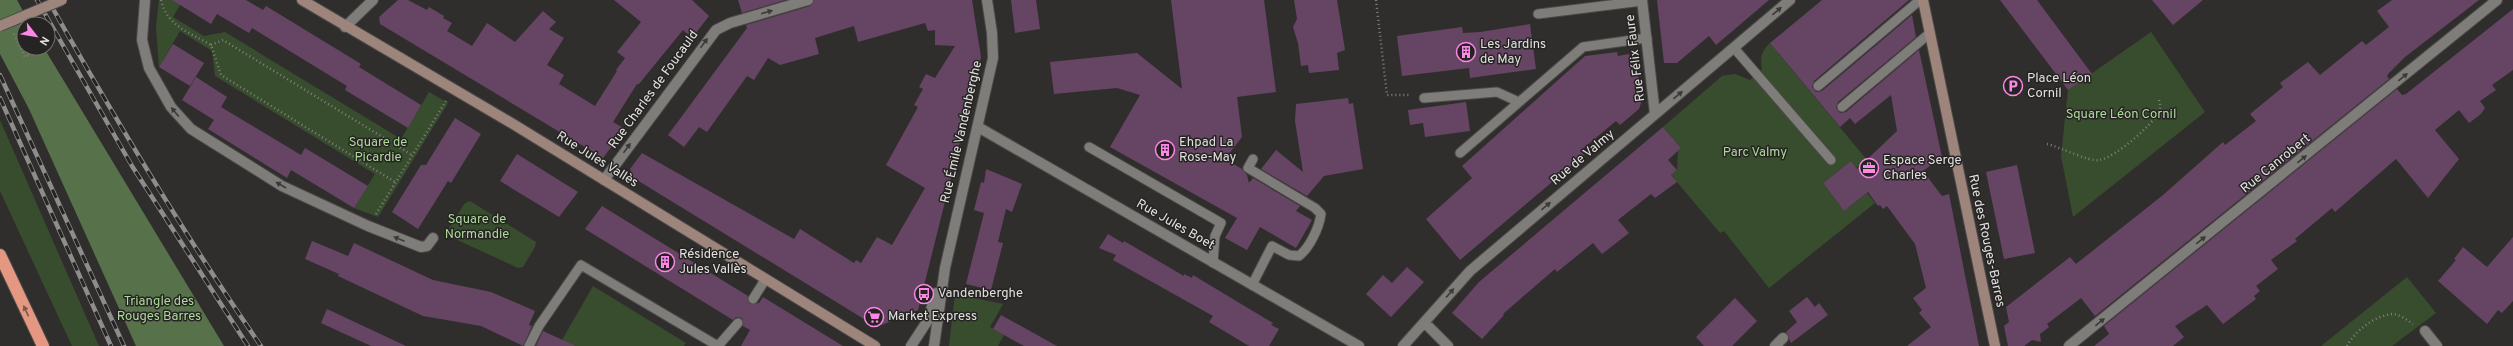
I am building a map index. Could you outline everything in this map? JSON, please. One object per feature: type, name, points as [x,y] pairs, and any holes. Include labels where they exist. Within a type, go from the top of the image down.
[{"type":"highway","points":[[0,254],[43,346]]},
{"type":"street","points":[[0,26],[62,0]]},
{"type":"street","points":[[145,0],[141,28],[144,52],[161,92],[182,120],[203,137],[282,186],[368,226],[421,247],[427,246],[433,238]]},
{"type":"street","name":"Rue Jules Vallès","points":[[302,0],[604,180],[765,280],[876,346]]},
{"type":"street","points":[[345,26],[373,0]]},
{"type":"street","name":"Rue Charles de Foucauld","points":[[604,180],[708,37],[716,30],[730,23],[808,0]]},
{"type":"street","name":"Rue Émile Vandenberghe","points":[[911,346],[928,320],[945,268],[978,127],[993,58],[992,34],[987,0]]},
{"type":"street","name":"Rue Félix Faure","points":[[1642,0],[1655,114]]},
{"type":"street","name":"Rue de Valmy","points":[[1403,346],[1470,271],[1790,0]]},
{"type":"street","name":"Rue des Rouges-Barres","points":[[1922,0],[1995,346]]},
{"type":"street","name":"Rue Canrobert","points":[[2069,346],[2498,0]]},
{"type":"street","name":"Rue Jules Boet","points":[[978,127],[1358,346]]},
{"type":"street","name":"Rue Émile Vandenberghe","points":[[934,346],[945,268]]},
{"type":"street","points":[[1425,323],[1448,346]]},
{"type":"street","points":[[2425,331],[2437,346]]},
{"type":"street","points":[[1774,346],[1783,338]]},
{"type":"lane","points":[[1538,14],[1642,0]]},
{"type":"lane","points":[[1818,86],[1922,0]]},
{"type":"lane","points":[[1842,107],[1930,33]]},
{"type":"lane","points":[[1460,153],[1582,47],[1647,38]]},
{"type":"lane","points":[[1734,48],[1831,160]]},
{"type":"lane","points":[[1424,98],[1493,92],[1505,95],[1519,102]]},
{"type":"lane","points":[[1089,147],[1221,223],[1215,236],[1213,263]]},
{"type":"lane","points":[[1252,285],[1272,246],[1289,255],[1299,256],[1305,251],[1320,222],[1321,214],[1315,208],[1248,168],[1253,159]]},
{"type":"lane","points":[[529,346],[538,326],[581,265],[718,346],[738,323]]},
{"type":"lane","points":[[753,299],[765,280]]},
{"type":"path","points":[[161,0],[164,12],[170,21],[211,45],[221,75],[395,182]]},
{"type":"path","points":[[1376,0],[1387,95],[1406,94],[1424,98]]},
{"type":"path","points":[[211,45],[223,40],[412,155]]},
{"type":"path","points":[[368,226],[453,89]]},
{"type":"path","points":[[2047,144],[2062,147],[2090,160],[2100,160],[2114,153],[2144,128],[2158,113],[2160,100]]},
{"type":"path","points":[[2347,346],[2350,339],[2369,323],[2393,314],[2425,331]]},
{"type":"green space","name":"Triangle des Rouges Barres","points":[[0,0],[17,0],[26,16],[16,16],[16,56],[49,56],[224,346],[136,346],[29,109],[0,54]]},
{"type":"green space","name":"Square de Picardie","points":[[159,0],[183,0],[173,17],[204,36],[225,32],[401,139],[429,92],[448,103],[378,217],[354,208],[375,174],[215,76],[212,51],[180,31],[159,67],[156,27]]},
{"type":"green space","name":"Square Léon Cornil","points":[[2151,32],[2205,112],[2073,217],[2061,156],[2068,90]]},
{"type":"green space","name":"Parc Valmy","points":[[1770,43],[1867,160],[1856,168],[1851,161],[1823,183],[1844,211],[1867,193],[1875,203],[1769,288],[1724,231],[1720,233],[1671,175],[1677,170],[1678,151],[1681,148],[1663,127],[1722,76],[1735,74],[1750,80],[1762,69],[1762,55]]},
{"type":"green space","points":[[0,120],[99,346],[72,346],[0,191]]},
{"type":"green space","name":"Square de Normandie","points":[[470,201],[536,242],[535,247],[523,267],[518,268],[451,237],[449,228],[465,203]]},
{"type":"green space","points":[[2407,277],[2436,313],[2392,346],[2321,346]]},
{"type":"green space","points":[[593,286],[686,343],[684,346],[575,346],[562,340]]},
{"type":"green space","points":[[955,294],[1003,304],[990,327],[1004,335],[998,346],[949,346]]},
{"type":"building","points":[[172,0],[246,0],[263,10],[266,6],[361,64],[359,67],[421,105],[408,128],[345,90],[347,86],[252,28],[249,33],[217,14],[211,24]]},
{"type":"building","points":[[398,0],[408,0],[427,10],[429,7],[444,16],[443,18],[452,23],[447,31],[472,46],[487,23],[515,42],[543,11],[556,22],[549,29],[564,38],[547,65],[564,75],[559,84],[595,106],[617,71],[616,70],[625,58],[617,52],[641,22],[614,0],[692,0],[709,16],[692,38],[683,30],[639,84],[637,84],[613,122],[625,129],[603,158],[380,24],[379,17]]},
{"type":"building","points":[[738,0],[785,0],[742,13]]},
{"type":"building","points":[[814,0],[972,0],[981,57],[918,310],[877,327],[632,177],[630,169],[642,153],[794,239],[800,229],[854,263],[856,260],[861,263],[877,237],[892,245],[925,188],[886,165],[918,107],[914,105],[923,89],[919,87],[926,74],[935,78],[955,46],[935,45],[935,30],[928,31],[925,23],[858,42],[854,26],[815,38],[819,54],[780,65],[768,58],[754,80],[747,76],[707,132],[699,127],[684,147],[668,135],[747,28],[746,25],[810,6]]},
{"type":"building","points":[[1011,0],[1036,0],[1040,29],[1015,33]]},
{"type":"building","points":[[1171,0],[1264,0],[1276,92],[1237,97],[1242,137],[1225,159],[1242,169],[1247,175],[1249,183],[1253,178],[1300,206],[1296,211],[1312,220],[1296,248],[1260,227],[1247,250],[1225,238],[1237,218],[1110,147],[1140,95],[1117,88],[1054,94],[1050,62],[1137,53],[1182,89]]},
{"type":"building","points":[[1294,0],[1337,0],[1345,50],[1337,53],[1339,70],[1309,73],[1308,65],[1301,66],[1298,43],[1293,27],[1297,19]]},
{"type":"building","points":[[1657,0],[1769,0],[1716,45],[1709,36],[1677,63],[1664,63]]},
{"type":"building","points":[[1822,0],[1909,0],[1814,81],[1812,87],[1816,92],[1822,91],[1912,15],[1916,37],[1838,102],[1836,108],[1840,113],[1846,112],[1919,50],[1942,157],[1923,171],[1942,196],[1949,194],[1979,346],[1907,346],[1931,327],[1919,313],[1922,310],[1913,298],[1926,288],[1915,244],[1887,206],[1883,209],[1880,205],[1878,206],[1868,192],[1844,211],[1823,183],[1851,161],[1857,169],[1897,131],[1891,95],[1855,124],[1850,118],[1840,127],[1770,43]]},
{"type":"building","points":[[2000,0],[2037,0],[2092,74],[2068,90]]},
{"type":"building","points":[[2152,0],[2203,0],[2173,25]]},
{"type":"building","points":[[2392,0],[2479,0],[2405,57],[2389,73],[2387,76],[2389,79],[2095,316],[2081,298],[2047,324],[2049,327],[2040,334],[2041,342],[2032,340],[2024,346],[2008,346],[2004,326],[2009,322],[2006,307],[2070,257],[2076,264],[2163,195],[2223,142],[2225,145],[2256,121],[2250,114],[2283,87],[2280,83],[2308,62],[2320,75],[2362,41],[2366,45],[2389,27],[2377,11]]},
{"type":"building","points":[[2513,9],[2513,70],[2492,85],[2496,90],[2480,101],[2485,108],[2481,114],[2469,123],[2459,110],[2435,130],[2459,159],[2428,198],[2396,159],[2335,212],[2332,208],[2295,239],[2297,241],[2271,260],[2278,269],[2256,286],[2260,291],[2254,296],[2256,299],[2223,324],[2207,305],[2175,326],[2184,337],[2173,346],[2094,346],[2109,334],[2104,326],[2397,89],[2402,95],[2406,94]]},
{"type":"building","name":"Les Jardins de May","points":[[1530,24],[1536,69],[1470,78],[1469,68],[1402,76],[1397,36],[1462,27],[1463,33],[1480,32]]},
{"type":"building","points":[[173,44],[204,63],[190,86],[159,67]]},
{"type":"building","points":[[1617,52],[1618,56],[1629,54],[1631,66],[1637,65],[1641,103],[1639,109],[1620,125],[1616,121],[1580,151],[1584,155],[1460,260],[1426,219],[1472,178],[1462,166],[1585,56]]},
{"type":"building","points":[[196,77],[227,97],[221,107],[301,155],[305,148],[368,186],[354,208],[291,170],[287,178],[208,129],[214,120],[182,100]]},
{"type":"building","points":[[1348,98],[1349,104],[1353,103],[1363,169],[1324,176],[1307,196],[1261,169],[1276,150],[1303,172],[1295,121],[1296,104]]},
{"type":"building","points":[[1466,102],[1470,131],[1425,137],[1423,123],[1410,125],[1408,110]]},
{"type":"building","points":[[455,118],[481,134],[451,183],[448,181],[418,229],[392,212],[421,165],[426,165]]},
{"type":"building","points":[[1663,127],[1681,148],[1668,160],[1677,170],[1671,175],[1677,182],[1655,198],[1651,194],[1618,220],[1629,233],[1602,254],[1593,243],[1557,272],[1555,269],[1503,314],[1504,315],[1482,339],[1452,313],[1479,282]]},
{"type":"building","points":[[517,154],[578,192],[559,217],[500,181]]},
{"type":"building","points":[[2017,165],[2035,253],[2004,259],[1986,172]]},
{"type":"building","points":[[986,169],[1022,184],[1012,212],[1006,209],[998,242],[1003,243],[991,290],[966,284],[984,213],[974,210],[981,182],[984,183]]},
{"type":"building","name":"Résidence Jules Vallès","points":[[602,206],[748,296],[750,304],[759,303],[763,297],[843,346],[741,346],[750,330],[743,326],[742,318],[736,317],[733,320],[585,229]]},
{"type":"building","points":[[1108,234],[1123,243],[1124,241],[1184,276],[1184,274],[1192,278],[1193,275],[1273,323],[1271,325],[1279,329],[1269,346],[1249,346],[1209,322],[1213,316],[1113,260],[1116,255],[1099,248]]},
{"type":"building","points":[[2513,237],[2513,301],[2502,313],[2498,310],[2487,324],[2438,281],[2456,260],[2454,259],[2463,247],[2487,267]]},
{"type":"building","points":[[312,241],[348,256],[354,243],[433,280],[491,292],[535,311],[529,325],[532,326],[523,346],[481,326],[423,316],[338,276],[339,274],[305,259]]},
{"type":"building","points":[[1407,267],[1424,282],[1391,317],[1366,294],[1383,275],[1392,283]]},
{"type":"building","points":[[1807,297],[1815,307],[1819,303],[1828,315],[1791,343],[1786,332],[1797,322],[1789,311]]},
{"type":"building","points":[[1735,298],[1757,321],[1732,346],[1704,346],[1696,337]]},
{"type":"building","points":[[327,309],[406,346],[371,346],[321,323]]},
{"type":"building","points":[[1001,315],[1057,346],[1024,346],[993,329]]},
{"type":"building","points":[[543,331],[576,346],[536,346]]},
{"type":"railway","points":[[37,0],[132,166],[248,346]]},
{"type":"railway","points":[[48,0],[99,89],[177,219],[261,346]]},
{"type":"railway","points":[[0,75],[124,346]]},
{"type":"railway","points":[[0,98],[111,346]]},
{"type":"place","name":"Les Jardins de May","points":[[1466,52]]},
{"type":"place","name":"Place Léon Cornil","points":[[2013,86]]},
{"type":"place","name":"Ehpad La Rose-May","points":[[1165,150]]},
{"type":"place","name":"Espace Serge Charles","points":[[1869,168]]},
{"type":"place","name":"Résidence Jules Vallès","points":[[665,262]]},
{"type":"place","name":"Vandenberghe","points":[[924,294]]},
{"type":"place","name":"Market Express","points":[[874,317]]}]
